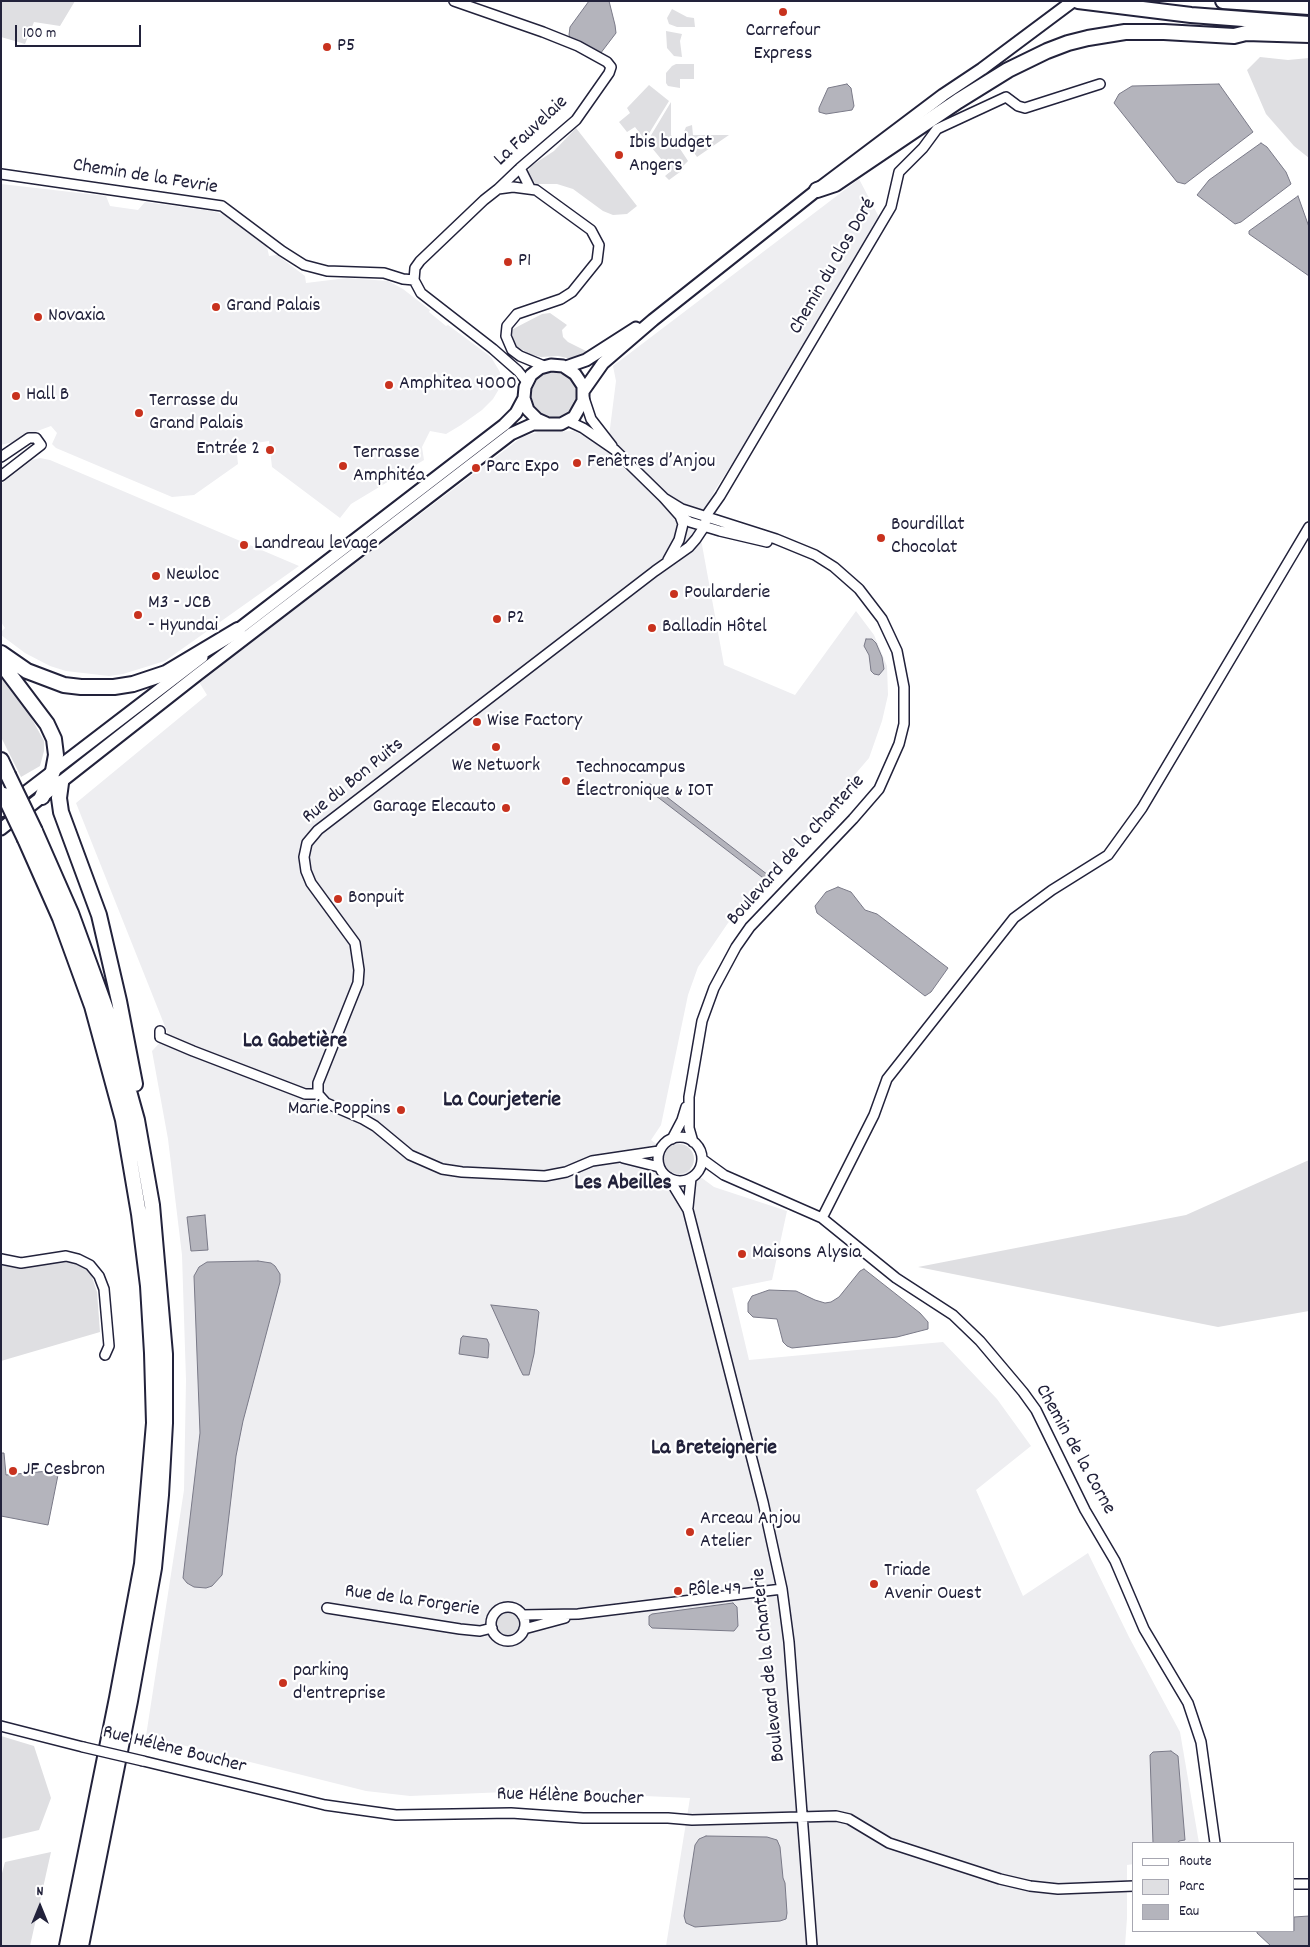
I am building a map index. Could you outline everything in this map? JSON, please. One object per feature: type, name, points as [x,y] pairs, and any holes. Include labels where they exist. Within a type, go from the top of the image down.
[{"type":"highway","points":[[1078,1],[1191,15],[1309,24]]},
{"type":"highway","points":[[1223,1],[1309,7]]},
{"type":"highway","points":[[817,190],[835,184],[958,101],[1008,70],[1068,43],[1125,32],[1234,36],[1246,32],[1309,35]]},
{"type":"highway","points":[[1,653],[26,671],[64,684],[81,687],[114,687],[142,682],[166,673],[238,630]]},
{"type":"highway","points":[[1,663],[47,724],[54,739],[61,812],[98,915],[112,965],[135,1081],[136,1120]]},
{"type":"highway","points":[[1,760],[8,774],[78,966],[112,1073],[123,1120],[139,1214],[148,1286],[152,1353],[154,1423],[142,1564],[118,1698],[67,1946]]},
{"type":"highway","points":[[42,797],[57,777]]},
{"type":"highway","points":[[1,788],[30,835],[71,913],[108,1012],[136,1120],[152,1205],[164,1344],[165,1423],[154,1568],[132,1691],[80,1946]]},
{"type":"main road","points":[[57,777],[238,630],[511,434],[533,424],[557,424],[568,421],[579,411],[584,394],[603,363],[653,320],[817,190],[943,95],[982,70],[1073,1]]},
{"type":"main road","points":[[566,367],[586,360],[628,332],[653,320]]},
{"type":"main road","points":[[1,811],[57,777],[197,675],[504,425],[516,413],[524,398],[526,382],[534,372],[544,366],[566,367],[578,376],[584,394]]},
{"type":"main road","points":[[524,398],[530,413],[537,420],[546,423]]},
{"type":"main road","points":[[1,829],[42,797]]},
{"type":"street","name":"La Fauvelaie","points":[[414,280],[415,268],[420,260],[484,200],[576,120],[609,73],[611,67],[607,62],[578,46],[454,1]]},
{"type":"street","name":"Chemin du Clos Doré","points":[[704,527],[706,516],[891,207],[899,172],[923,148],[937,129],[1006,97],[1018,106],[1025,108],[1100,84]]},
{"type":"street","points":[[520,168],[530,188]]},
{"type":"street","name":"Chemin de la Fevrie","points":[[1,174],[222,206],[304,265],[327,270],[384,274],[414,280]]},
{"type":"street","points":[[498,189],[513,187],[536,190],[591,230],[599,245],[597,261],[572,292],[560,299],[517,314],[507,326],[506,336],[512,350],[520,356],[544,366]]},
{"type":"street","points":[[414,280],[422,292],[489,345],[518,371],[526,382]]},
{"type":"street","points":[[584,394],[591,419],[615,450]]},
{"type":"street","points":[[568,421],[583,428],[615,450]]},
{"type":"street","points":[[1,457],[29,438],[36,438],[41,445],[1,476]]},
{"type":"street","name":"Boulevard de la Chanterie","points":[[615,450],[680,516],[704,527],[815,555],[834,567],[870,601],[882,619],[897,651],[904,687],[904,724],[900,744],[879,789],[853,819],[761,914],[742,938],[722,970],[702,1021],[689,1097],[682,1120],[672,1139]]},
{"type":"street","name":"Boulevard de la Chanterie","points":[[664,498],[682,509],[776,539],[799,550]]},
{"type":"street","points":[[668,561],[679,540],[682,524],[680,516]]},
{"type":"street","name":"Rue du Bon Puits","points":[[318,1094],[318,1083],[355,991],[359,970],[355,943],[312,883],[306,870],[304,856],[307,843],[318,830],[668,561],[689,547],[704,527]]},
{"type":"street","points":[[822,1218],[874,1115],[887,1080],[1014,918],[1052,890],[1108,854],[1142,808],[1309,528]]},
{"type":"street","points":[[160,1031],[160,1037],[193,1051],[305,1094],[318,1094],[326,1103],[375,1126],[410,1155],[442,1169],[462,1172],[545,1176],[566,1172],[592,1161],[659,1150]]},
{"type":"street","name":"Boulevard de la Chanterie","points":[[689,1097],[689,1128],[693,1142]]},
{"type":"street","points":[[687,1138],[693,1142],[701,1153],[702,1159],[698,1171],[691,1178],[683,1180],[668,1178],[659,1167],[657,1159],[659,1150],[666,1142],[672,1139],[687,1138]]},
{"type":"street","points":[[620,1157],[659,1167]]},
{"type":"street","name":"Chemin de la Corne","points":[[702,1159],[724,1174],[822,1218],[896,1278],[953,1315],[1007,1371],[1036,1410],[1085,1510],[1115,1561],[1144,1629],[1188,1703],[1201,1742],[1215,1829],[1215,1842]]},
{"type":"street","name":"Chemin de la Corne","points":[[698,1171],[724,1174]]},
{"type":"street","name":"Boulevard de la Chanterie","points":[[668,1178],[688,1210],[763,1502],[782,1588],[789,1642],[804,1818],[812,1946]]},
{"type":"street","name":"Boulevard de la Chanterie","points":[[688,1210],[691,1178]]},
{"type":"street","points":[[1,1259],[22,1263],[66,1256],[78,1259],[90,1266],[99,1276],[104,1288],[109,1346],[105,1356]]},
{"type":"street","points":[[522,1615],[525,1622],[521,1636],[507,1641],[499,1638],[492,1628],[492,1619],[498,1611],[511,1608],[522,1615],[578,1614],[782,1588]]},
{"type":"street","name":"Rue de la Forgerie","points":[[327,1608],[460,1629],[480,1631],[492,1628]]},
{"type":"street","points":[[524,1629],[578,1614]]},
{"type":"street","name":"Rue Hélène Boucher","points":[[1,1726],[325,1805],[396,1815],[511,1813],[583,1818],[668,1818],[692,1820],[836,1816],[850,1819],[889,1843],[1000,1879],[1030,1886],[1058,1889],[1132,1886]]},
{"type":"street","points":[[1295,1884],[1309,1884]]},
{"type":"shaded area","points":[[859,179],[879,217],[838,301],[715,490],[698,523],[724,665],[795,695],[856,611],[874,635],[887,666],[888,695],[882,721],[869,758],[728,923],[698,967],[688,995],[661,1125],[651,1140],[714,1187],[787,1211],[772,1280],[732,1288],[749,1360],[943,1342],[997,1399],[1031,1446],[976,1490],[1023,1596],[1088,1553],[1129,1637],[1180,1732],[1199,1842],[1132,1842],[1132,1864],[1127,1865],[1125,1946],[666,1946],[690,1798],[530,1791],[410,1796],[366,1791],[146,1736],[184,1490],[186,1380],[182,1255],[168,1139],[152,1051],[168,1034],[76,803],[207,695],[199,682],[522,437],[538,432],[574,431],[590,439],[607,452],[616,381],[613,366]]},
{"type":"shaded area","points":[[1,184],[106,196],[110,206],[138,210],[145,202],[212,211],[225,215],[267,247],[269,256],[277,255],[305,276],[306,283],[347,278],[388,281],[403,289],[430,310],[429,312],[446,326],[448,325],[491,357],[500,372],[499,389],[493,399],[482,410],[461,425],[446,434],[430,431],[422,447],[424,460],[351,504],[340,518],[272,467],[269,441],[236,446],[238,464],[194,495],[172,497],[56,448],[52,444],[57,433],[51,426],[1,445]]},
{"type":"shaded area","points":[[40,458],[50,460],[299,566],[165,661],[123,674],[109,676],[66,671],[50,666],[25,653],[1,635],[5,628],[1,622],[1,484],[32,460]]},
{"type":"green space","points":[[1,1],[75,1],[60,26],[34,22],[25,44],[1,37]]},
{"type":"green space","points":[[672,9],[687,17],[694,18],[695,27],[677,27],[669,24],[667,18]]},
{"type":"green space","points":[[666,31],[682,34],[680,41],[682,57],[674,56],[667,48]]},
{"type":"green space","points":[[1260,57],[1288,60],[1309,58],[1309,158],[1294,146],[1266,114],[1247,70]]},
{"type":"green space","points":[[676,64],[694,64],[694,79],[680,79],[680,88],[668,86],[666,83],[666,73],[672,66]]},
{"type":"green space","points":[[649,85],[669,101],[645,140],[635,127],[627,132],[619,122],[630,113],[627,108]]},
{"type":"green space","points":[[671,102],[671,135],[688,161],[682,167],[684,169],[669,180],[665,176],[671,171],[647,142]]},
{"type":"green space","points":[[692,125],[693,135],[729,135],[697,157],[683,134],[686,127]]},
{"type":"green space","points":[[576,128],[637,206],[627,214],[613,215],[603,211],[573,189],[557,184],[536,184],[528,176],[531,166],[554,151]]},
{"type":"green space","points":[[550,313],[567,325],[562,330],[563,337],[568,342],[588,352],[572,359],[558,356],[541,357],[529,354],[515,345],[512,334],[513,329],[542,314]]},
{"type":"green space","points":[[554,369],[563,371],[574,380],[579,394],[577,403],[568,414],[554,419],[545,417],[534,408],[529,394],[531,385],[540,374]]},
{"type":"green space","points":[[1,676],[27,710],[44,741],[44,751],[40,766],[21,777],[1,737]]},
{"type":"green space","points":[[679,1144],[689,1149],[694,1159],[689,1169],[679,1174],[669,1169],[664,1159],[669,1149]]},
{"type":"green space","points":[[1309,1160],[1309,1311],[1218,1327],[918,1267],[1186,1215]]},
{"type":"green space","points":[[62,1259],[81,1265],[90,1271],[97,1292],[100,1332],[1,1361],[1,1262],[13,1267]]},
{"type":"green space","points":[[508,1613],[516,1616],[519,1624],[516,1632],[508,1635],[500,1632],[497,1624],[500,1616]]},
{"type":"green space","points":[[1,1736],[34,1746],[51,1798],[39,1830],[1,1839]]},
{"type":"green space","points":[[51,1852],[30,1946],[1,1946],[1,1877],[5,1862]]},
{"type":"water","points":[[589,1],[609,1],[615,25],[616,33],[600,54],[570,38],[569,35],[570,27]]},
{"type":"water","points":[[847,84],[851,88],[854,106],[852,110],[826,114],[819,112],[828,88]]},
{"type":"water","points":[[1219,84],[1253,132],[1185,184],[1177,182],[1114,103],[1119,94],[1132,86]]},
{"type":"water","points":[[1261,143],[1267,147],[1286,172],[1291,184],[1241,222],[1235,224],[1197,195],[1209,180]]},
{"type":"water","points":[[1298,196],[1309,227],[1309,276],[1249,234],[1249,231]]},
{"type":"water","points":[[866,639],[872,639],[876,643],[882,657],[884,669],[879,675],[871,671],[869,655],[864,646]]},
{"type":"water","points":[[650,784],[768,875],[773,882],[771,884],[655,795],[643,790]]},
{"type":"water","points":[[838,887],[851,892],[865,910],[877,914],[948,968],[931,992],[925,996],[817,913],[815,906],[826,892]]},
{"type":"water","points":[[205,1215],[208,1250],[191,1251],[187,1217]]},
{"type":"water","points":[[258,1261],[271,1263],[275,1266],[280,1274],[280,1282],[243,1421],[236,1456],[222,1575],[212,1586],[206,1588],[194,1587],[183,1578],[200,1433],[194,1276],[199,1267],[207,1262]]},
{"type":"water","points":[[864,1269],[920,1313],[928,1322],[928,1329],[897,1337],[792,1348],[783,1342],[777,1319],[753,1317],[748,1312],[748,1303],[752,1296],[769,1290],[796,1291],[815,1300],[825,1303],[831,1302],[839,1297],[860,1271]]},
{"type":"water","points":[[491,1305],[537,1310],[539,1312],[534,1354],[529,1375],[523,1375]]},
{"type":"water","points":[[463,1336],[487,1339],[489,1344],[488,1358],[459,1354],[461,1338]]},
{"type":"water","points":[[1,1453],[4,1453],[6,1475],[59,1470],[48,1525],[1,1516]]},
{"type":"water","points":[[733,1603],[737,1607],[738,1626],[734,1631],[652,1628],[649,1625],[649,1616],[652,1614]]},
{"type":"water","points":[[1171,1751],[1178,1756],[1185,1840],[1178,1842],[1153,1842],[1150,1755],[1153,1752]]},
{"type":"water","points":[[706,1836],[767,1837],[777,1840],[780,1847],[785,1883],[786,1919],[695,1927],[686,1923],[684,1916],[695,1845],[699,1839]]},
{"type":"water","points":[[1309,1916],[1309,1946],[1271,1946],[1257,1933],[1295,1932],[1295,1917]]},
{"type":"place","name":"Carrefour Express","points":[[783,12]]},
{"type":"place","name":"P5","points":[[327,47]]},
{"type":"place","name":"Ibis budget Angers","points":[[619,155]]},
{"type":"place","name":"P1","points":[[508,262]]},
{"type":"place","name":"Grand Palais","points":[[216,307]]},
{"type":"place","name":"Novaxia","points":[[38,317]]},
{"type":"place","name":"Amphitea 4000","points":[[389,385]]},
{"type":"place","name":"Hall B","points":[[16,396]]},
{"type":"place","name":"Terrasse du Grand Palais","points":[[139,413]]},
{"type":"place","name":"Entrée 2","points":[[270,450]]},
{"type":"place","name":"Fenêtres d’Anjou","points":[[577,463]]},
{"type":"place","name":"Terrasse Amphitéa","points":[[343,466]]},
{"type":"place","name":"Parc Expo","points":[[476,468]]},
{"type":"place","name":"Bourdillat Chocolat","points":[[881,538]]},
{"type":"place","name":"Landreau levage","points":[[244,545]]},
{"type":"place","name":"Newloc","points":[[156,576]]},
{"type":"place","name":"Poularderie","points":[[674,594]]},
{"type":"place","name":"M3 - JCB - Hyundai","points":[[138,615]]},
{"type":"place","name":"P2","points":[[497,619]]},
{"type":"place","name":"Balladin Hôtel","points":[[652,628]]},
{"type":"place","name":"Wise Factory","points":[[477,722]]},
{"type":"place","name":"We Network","points":[[496,747]]},
{"type":"place","name":"Technocampus Électronique & IOT","points":[[566,781]]},
{"type":"place","name":"Garage Elecauto","points":[[506,808]]},
{"type":"place","name":"Bonpuit","points":[[338,899]]},
{"type":"place","name":"Marie Poppins","points":[[401,1110]]},
{"type":"place","name":"Maisons Alysia","points":[[742,1254]]},
{"type":"place","name":"JF Cesbron","points":[[13,1471]]},
{"type":"place","name":"Arceau Anjou Atelier","points":[[690,1532]]},
{"type":"place","name":"Triade Avenir Ouest","points":[[874,1584]]},
{"type":"place","name":"Pôle 49","points":[[678,1591]]},
{"type":"place","name":"parking d'entreprise","points":[[283,1683]]},
{"type":"district","name":"La Gabetière","points":[[295,1043]]},
{"type":"district","name":"La Courjeterie","points":[[502,1102]]},
{"type":"district","name":"Les Abeilles","points":[[623,1185]]},
{"type":"district","name":"La Breteignerie","points":[[714,1450]]}]
